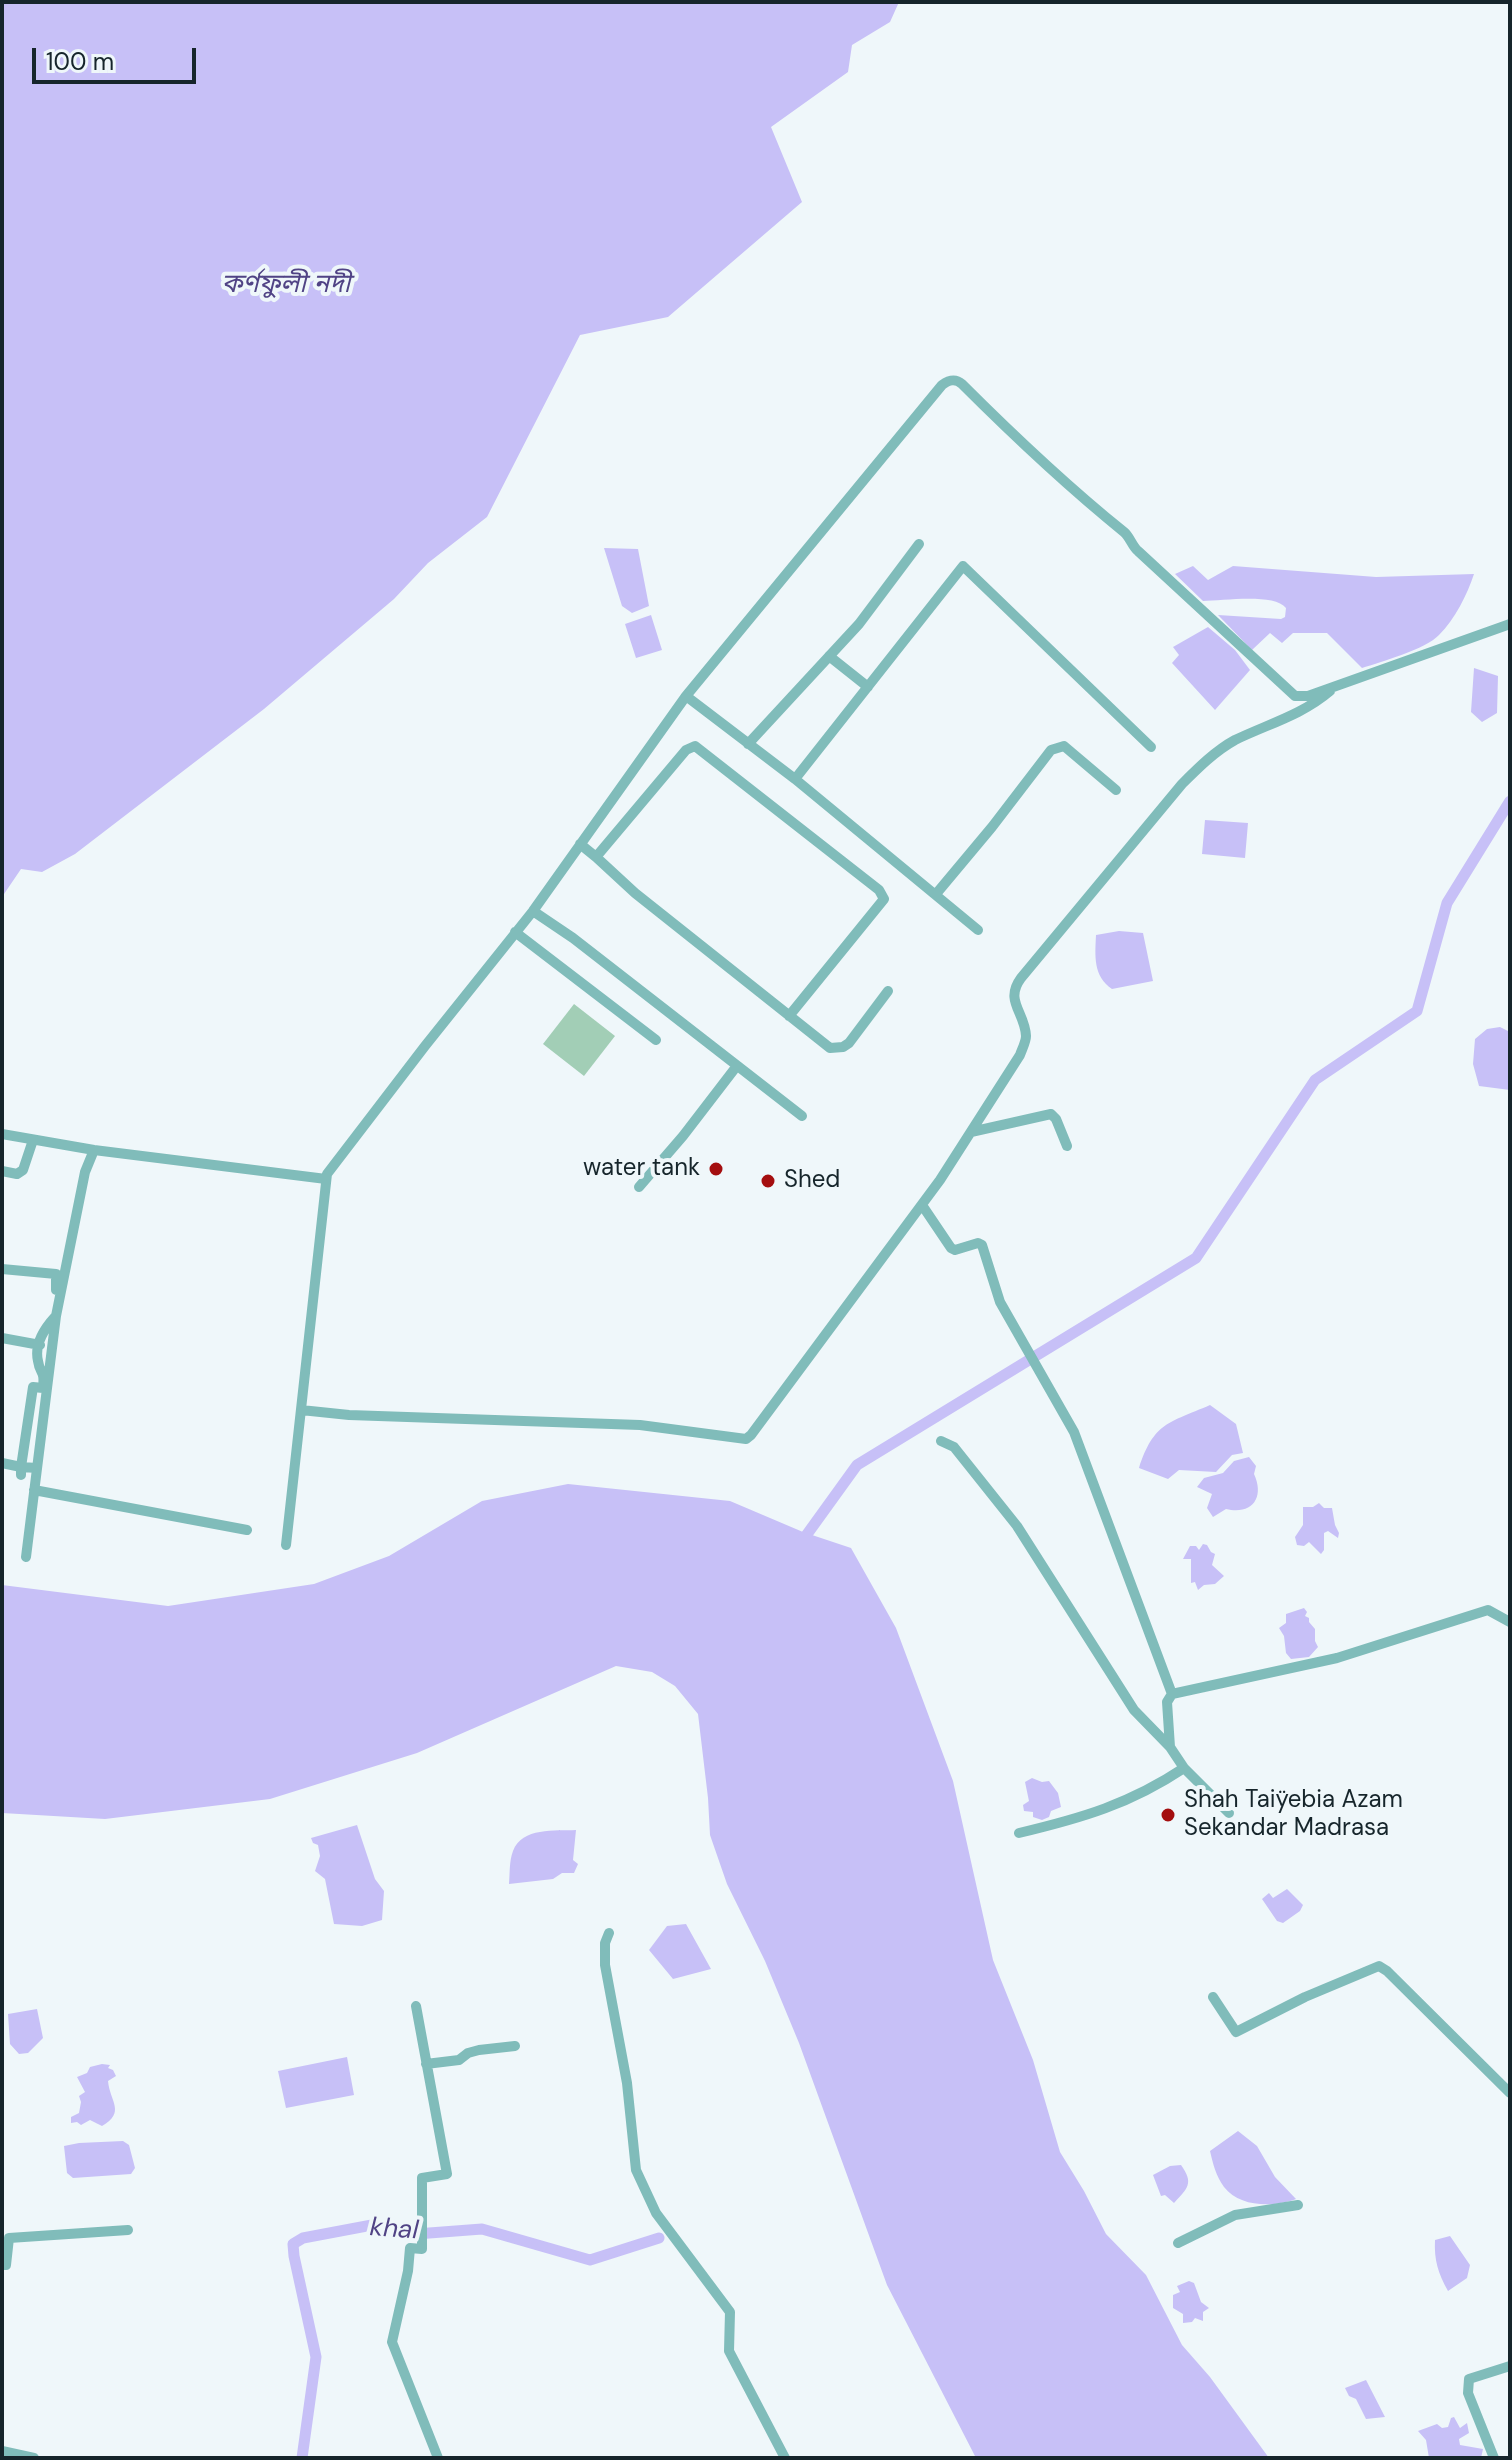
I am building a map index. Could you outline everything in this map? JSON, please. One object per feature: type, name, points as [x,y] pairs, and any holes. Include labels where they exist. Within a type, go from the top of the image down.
[{"type":"street","points":[[286,1545],[327,1174],[533,911],[686,696],[942,385],[949,380],[957,380],[1087,503],[1127,535],[1134,548],[1179,586],[1295,696],[1308,696],[1510,624]]},
{"type":"street","points":[[748,744],[859,624],[919,544]]},
{"type":"street","points":[[795,779],[963,566],[1151,747]]},
{"type":"street","points":[[829,656],[868,687]]},
{"type":"street","points":[[301,1410],[349,1415],[640,1425],[746,1439],[922,1205],[1020,1055],[1026,1035],[1013,995],[1014,988],[1128,847],[1182,784],[1211,756],[1234,741],[1306,708],[1339,684]]},
{"type":"street","points":[[686,696],[795,779],[978,930]]},
{"type":"street","points":[[596,857],[686,750],[695,746],[879,890],[884,899],[789,1016]]},
{"type":"street","points":[[936,894],[1051,750],[1064,746],[1116,790]]},
{"type":"street","points":[[580,844],[635,893],[830,1048],[849,1043],[888,991]]},
{"type":"street","points":[[533,911],[573,938],[802,1116]]},
{"type":"street","points":[[515,932],[656,1040]]},
{"type":"street","points":[[639,1187],[736,1067]]},
{"type":"street","points":[[971,1132],[1051,1114],[1067,1146]]},
{"type":"street","points":[[2,1134],[94,1150],[326,1179]]},
{"type":"street","points":[[2,1171],[17,1174],[23,1170],[33,1140]]},
{"type":"street","points":[[26,1557],[56,1316],[85,1172],[94,1150]]},
{"type":"street","points":[[922,1205],[951,1248],[982,1245],[1000,1302],[1074,1432],[1172,1694]]},
{"type":"street","points":[[2,1269],[56,1274],[56,1316],[41,1332],[38,1362],[44,1373],[43,1388],[33,1387],[21,1471]]},
{"type":"street","points":[[2,1338],[40,1345]]},
{"type":"street","points":[[941,1441],[954,1447],[1017,1526],[1134,1710],[1170,1747],[1184,1768],[1229,1813]]},
{"type":"street","points":[[2,1463],[21,1471],[37,1468]]},
{"type":"street","points":[[34,1490],[247,1530]]},
{"type":"street","points":[[1170,1747],[1167,1702],[1172,1694],[1337,1658],[1488,1610],[1510,1622]]},
{"type":"street","points":[[1019,1833],[1081,1818],[1123,1802],[1150,1791],[1184,1768]]},
{"type":"street","points":[[609,1933],[605,1943],[605,1965],[627,2083],[636,2170],[656,2213],[730,2312],[729,2351],[785,2458]]},
{"type":"street","points":[[1213,1997],[1236,2032],[1305,1997],[1379,1966],[1510,2093]]},
{"type":"street","points":[[416,2006],[447,2174],[422,2178],[422,2249],[410,2248],[392,2342],[438,2458]]},
{"type":"street","points":[[426,2064],[459,2060],[479,2050],[515,2046]]},
{"type":"street","points":[[1178,2243],[1235,2215],[1298,2205]]},
{"type":"street","points":[[2,2265],[6,2265],[9,2238],[128,2230]]},
{"type":"street","points":[[1494,2458],[1468,2393],[1469,2379],[1510,2366]]},
{"type":"street","points":[[2,2451],[34,2458]]},
{"type":"green space","points":[[574,1004],[615,1036],[584,1076],[543,1044]]},
{"type":"water","name":"কর্ণফুলী নদী","points":[[2,2],[899,2],[890,22],[852,45],[848,72],[771,127],[802,202],[668,317],[580,335],[487,517],[428,563],[394,599],[264,709],[75,854],[42,872],[21,869],[2,897]]},
{"type":"water","points":[[604,548],[638,549],[649,606],[632,613],[622,606]]},
{"type":"water","points":[[1193,566],[1208,580],[1233,566],[1376,577],[1474,574],[1460,606],[1439,635],[1414,650],[1362,668],[1327,633],[1293,633],[1282,643],[1270,633],[1252,650],[1218,615],[1281,619],[1285,617],[1286,608],[1280,603],[1260,599],[1203,601],[1175,574]]},
{"type":"water","points":[[651,615],[662,650],[636,658],[625,624]]},
{"type":"water","points":[[1208,627],[1235,650],[1250,670],[1215,710],[1172,663],[1179,655],[1173,647]]},
{"type":"water","points":[[1474,668],[1498,676],[1497,713],[1482,722],[1471,712]]},
{"type":"water","points":[[1205,820],[1248,823],[1245,858],[1202,854]]},
{"type":"water","points":[[1119,931],[1143,933],[1153,981],[1112,989],[1101,978],[1096,958],[1096,935]]},
{"type":"water","points":[[1500,1027],[1510,1032],[1510,1090],[1479,1086],[1473,1064],[1475,1039],[1487,1029]]},
{"type":"water","points":[[1210,1405],[1236,1424],[1243,1453],[1232,1455],[1216,1472],[1179,1470],[1168,1479],[1139,1468],[1157,1433],[1173,1421]]},
{"type":"water","points":[[1249,1457],[1256,1466],[1254,1474],[1258,1490],[1254,1503],[1243,1509],[1226,1509],[1213,1517],[1207,1508],[1212,1494],[1197,1487],[1204,1478],[1223,1473],[1234,1461]]},
{"type":"water","points":[[568,1484],[730,1501],[803,1532],[851,1548],[896,1628],[953,1781],[993,1960],[1033,2060],[1060,2152],[1106,2234],[1146,2275],[1182,2345],[1210,2377],[1269,2458],[976,2458],[887,2285],[799,2043],[765,1961],[727,1884],[710,1835],[698,1714],[675,1686],[652,1672],[616,1666],[417,1753],[270,1799],[105,1819],[2,1813],[2,1585],[168,1606],[314,1584],[389,1556],[482,1501]]},
{"type":"water","points":[[1319,1503],[1324,1508],[1332,1508],[1339,1533],[1338,1538],[1328,1531],[1324,1533],[1324,1550],[1321,1554],[1309,1542],[1304,1546],[1297,1545],[1295,1537],[1303,1525],[1303,1507],[1313,1507]]},
{"type":"water","points":[[1203,1544],[1215,1554],[1212,1565],[1224,1576],[1215,1584],[1204,1585],[1198,1590],[1195,1582],[1191,1583],[1191,1559],[1183,1559],[1190,1546],[1196,1546],[1199,1550]]},
{"type":"water","points":[[1304,1608],[1307,1612],[1305,1616],[1315,1629],[1318,1647],[1309,1657],[1291,1659],[1286,1653],[1284,1636],[1279,1628],[1286,1623],[1286,1614]]},
{"type":"water","points":[[1032,1778],[1049,1781],[1058,1793],[1061,1807],[1042,1820],[1033,1817],[1033,1812],[1024,1811],[1023,1805],[1029,1801],[1025,1782]]},
{"type":"water","points":[[357,1825],[375,1879],[384,1891],[382,1920],[362,1926],[334,1924],[325,1879],[315,1871],[320,1856],[318,1845],[311,1838]]},
{"type":"water","points":[[576,1830],[573,1860],[578,1864],[574,1873],[562,1873],[553,1879],[509,1884],[510,1863],[517,1843],[540,1832]]},
{"type":"water","points":[[1287,1889],[1303,1905],[1300,1911],[1283,1923],[1277,1921],[1262,1899],[1269,1893],[1273,1898]]},
{"type":"water","points":[[686,1924],[711,1969],[673,1979],[649,1950],[667,1926]]},
{"type":"water","points":[[37,2009],[43,2038],[28,2053],[19,2054],[10,2044],[8,2014]]},
{"type":"water","points":[[347,2057],[354,2095],[286,2108],[278,2071]]},
{"type":"water","points":[[110,2065],[108,2068],[116,2076],[108,2081],[115,2106],[113,2116],[102,2126],[90,2120],[81,2125],[71,2123],[71,2117],[79,2113],[79,2096],[85,2092],[77,2077],[87,2073],[90,2067]]},
{"type":"water","points":[[1238,2131],[1257,2146],[1275,2177],[1296,2199],[1258,2204],[1239,2199],[1224,2187],[1210,2151]]},
{"type":"water","points":[[123,2141],[129,2145],[135,2168],[131,2174],[73,2178],[67,2173],[64,2146]]},
{"type":"water","points":[[1181,2165],[1188,2185],[1174,2203],[1165,2195],[1161,2196],[1153,2175],[1170,2166]]},
{"type":"water","points":[[1450,2236],[1470,2265],[1467,2278],[1448,2291],[1437,2266],[1435,2240]]},
{"type":"water","points":[[1189,2281],[1194,2283],[1201,2302],[1209,2308],[1203,2312],[1203,2321],[1195,2318],[1192,2322],[1183,2323],[1183,2314],[1173,2308],[1173,2295],[1180,2292],[1177,2286]]},
{"type":"water","points":[[1366,2380],[1385,2417],[1366,2419],[1356,2399],[1349,2396],[1345,2388]]},
{"type":"water","points":[[1454,2417],[1460,2428],[1467,2423],[1469,2433],[1459,2439],[1460,2445],[1483,2449],[1481,2458],[1429,2458],[1426,2440],[1418,2431],[1437,2424],[1442,2428],[1448,2427]]},
{"type":"waterway","points":[[800,1544],[857,1465],[1196,1258],[1315,1080],[1417,1011],[1447,903],[1510,801]]},
{"type":"waterway","name":"khal","points":[[302,2458],[316,2357],[293,2244],[303,2238],[372,2225],[416,2234],[482,2229],[590,2260],[659,2238]]},
{"type":"place","name":"water tank","points":[[716,1169]]},
{"type":"place","name":"Shed","points":[[768,1181]]},
{"type":"place","name":"Shah Taiÿebia Azam Sekandar Madrasa","points":[[1168,1815]]}]
